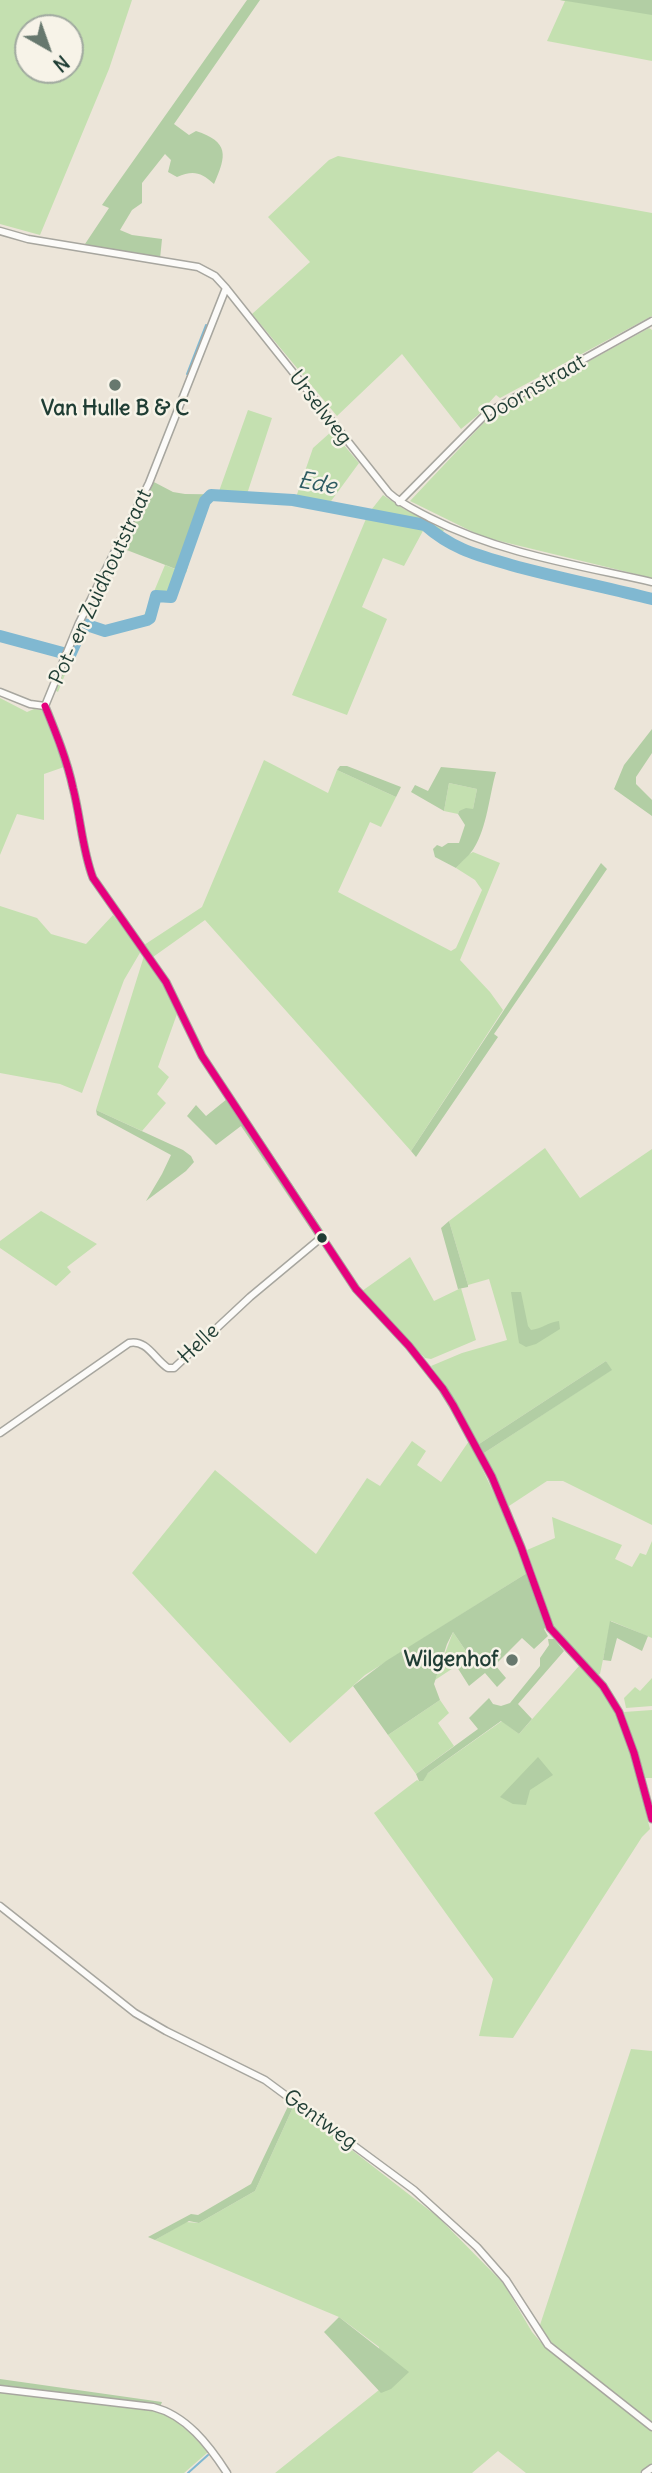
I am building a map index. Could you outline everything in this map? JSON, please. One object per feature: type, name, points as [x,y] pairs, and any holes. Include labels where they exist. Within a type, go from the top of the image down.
[{"type":"street","name":"Urselweg","points":[[0,231],[40,241],[198,267],[215,276],[372,473],[399,502],[458,533],[487,543],[652,582]]},
{"type":"street","name":"Pot- en Zuidhoutstraat","points":[[226,288],[149,483],[79,624],[45,706],[65,756],[86,861],[102,894],[166,982],[202,1056],[364,1300],[409,1346],[443,1389],[474,1441],[521,1547],[550,1628],[603,1686],[619,1712],[634,1753],[652,1819]]},
{"type":"street","name":"Doornstraat","points":[[399,502],[487,413],[652,321]]},
{"type":"street","points":[[0,692],[30,704],[45,706]]},
{"type":"street","name":"Helle","points":[[0,1433],[129,1343],[143,1344],[163,1365],[174,1368],[250,1297],[322,1237]]},
{"type":"street","name":"Gentweg","points":[[0,1906],[135,2013],[264,2080],[414,2190],[477,2247],[506,2280],[548,2345],[652,2427]]},
{"type":"street","points":[[0,2389],[153,2407],[168,2412],[179,2417],[191,2428],[227,2473]]},
{"type":"street","points":[[645,2473],[652,2468]]},
{"type":"green space","points":[[0,0],[132,0],[109,69],[40,235],[0,224]]},
{"type":"green space","points":[[247,0],[260,0],[174,124],[189,135],[196,131],[220,145],[223,157],[214,184],[197,173],[177,177],[168,172],[171,160],[165,154],[142,183],[142,203],[132,210],[120,230],[132,235],[162,239],[160,259],[83,247],[109,208],[102,205]]},
{"type":"green space","points":[[560,0],[652,0],[652,61],[547,41],[565,1]]},
{"type":"green space","points":[[560,0],[652,0],[652,15]]},
{"type":"green space","points":[[338,156],[652,213],[652,316],[500,398],[496,395],[461,429],[402,354],[337,416],[252,314],[310,262],[268,217],[329,160]]},
{"type":"green space","points":[[649,328],[652,330],[652,578],[483,537],[410,501],[490,416]]},
{"type":"green space","points":[[248,410],[272,418],[247,494],[218,494]]},
{"type":"green space","points":[[332,431],[359,463],[326,508],[294,503],[313,448]]},
{"type":"green space","points":[[152,481],[173,492],[185,494],[262,495],[261,501],[206,498],[193,536],[196,537],[186,573],[119,547]]},
{"type":"green space","points":[[383,495],[444,530],[438,539],[424,529],[404,566],[383,558],[362,607],[387,619],[347,715],[292,695],[368,514]]},
{"type":"green space","points":[[165,565],[180,571],[170,599],[157,599],[150,621],[102,633],[84,627],[58,692],[54,690],[83,620],[101,628],[143,618]]},
{"type":"green space","points":[[0,698],[27,712],[42,710],[64,767],[44,774],[44,820],[17,814],[0,855]]},
{"type":"green space","points":[[652,729],[652,753],[636,777],[636,784],[652,800],[652,816],[614,789],[624,765]]},
{"type":"green space","points":[[264,760],[328,793],[337,770],[396,797],[381,827],[370,822],[338,892],[451,951],[456,948],[482,890],[475,880],[456,868],[473,852],[500,863],[460,960],[503,1010],[411,1151],[205,920],[153,957],[144,945],[202,907]]},
{"type":"green space","points":[[340,766],[347,766],[401,787],[396,797],[337,770]]},
{"type":"green space","points":[[441,767],[496,772],[478,840],[471,853],[456,868],[435,857],[433,849],[437,845],[442,847],[448,843],[459,843],[465,825],[458,814],[459,811],[473,809],[477,789],[449,783],[444,811],[411,792],[415,785],[428,791]]},
{"type":"green space","points":[[449,783],[477,789],[473,809],[459,811],[458,814],[444,811]]},
{"type":"green space","points":[[601,863],[607,869],[494,1034],[498,1037],[416,1157],[411,1151]]},
{"type":"green space","points":[[0,906],[37,918],[51,934],[86,944],[113,915],[141,951],[124,980],[82,1093],[60,1084],[0,1073]]},
{"type":"green space","points":[[144,956],[161,981],[177,1014],[158,1067],[169,1077],[157,1094],[166,1103],[142,1131],[96,1110]]},
{"type":"green space","points":[[227,1099],[239,1118],[245,1114],[324,1232],[316,1237],[241,1126],[216,1145],[187,1116],[196,1105],[206,1116]]},
{"type":"green space","points":[[96,1110],[183,1150],[194,1162],[146,1201],[171,1155],[97,1115]]},
{"type":"green space","points":[[545,1148],[580,1198],[652,1149],[652,1525],[563,1481],[547,1481],[509,1506],[484,1453],[611,1370],[606,1361],[479,1444],[451,1394],[431,1366],[462,1353],[507,1340],[489,1279],[468,1285],[449,1221]]},
{"type":"green space","points":[[41,1211],[97,1244],[67,1267],[71,1272],[56,1286],[0,1248],[0,1241]]},
{"type":"green space","points":[[449,1221],[468,1287],[458,1289],[441,1228]]},
{"type":"green space","points":[[410,1257],[434,1301],[461,1288],[476,1340],[431,1359],[425,1358],[362,1291]]},
{"type":"green space","points":[[511,1292],[521,1292],[531,1330],[559,1321],[560,1329],[536,1344],[526,1347],[519,1343]]},
{"type":"green space","points":[[606,1361],[612,1370],[484,1453],[479,1444]]},
{"type":"green space","points":[[412,1441],[426,1451],[417,1465],[441,1482],[469,1441],[527,1573],[365,1675],[290,1743],[132,1573],[215,1470],[316,1554],[367,1478],[380,1486]]},
{"type":"green space","points":[[552,1517],[622,1545],[615,1559],[632,1567],[640,1553],[646,1555],[652,1541],[652,1638],[611,1621],[600,1674],[596,1675],[554,1628],[527,1550],[555,1538]]},
{"type":"green space","points":[[527,1573],[547,1626],[544,1629],[548,1636],[534,1649],[522,1638],[495,1665],[506,1678],[497,1687],[485,1673],[469,1686],[457,1667],[470,1657],[453,1632],[434,1684],[440,1700],[388,1735],[353,1686],[386,1661]]},
{"type":"green space","points":[[610,1621],[648,1636],[642,1651],[617,1638],[611,1661],[603,1660]]},
{"type":"green space","points":[[453,1632],[470,1657],[435,1680]]},
{"type":"green space","points":[[548,1639],[554,1639],[564,1651],[518,1704],[532,1719],[519,1734],[501,1721],[428,1773],[423,1781],[419,1781],[416,1774],[478,1729],[469,1718],[489,1698],[493,1704],[501,1706],[510,1703],[540,1666],[540,1658],[549,1645]]},
{"type":"green space","points":[[579,1666],[605,1695],[624,1729],[650,1829],[642,1837],[513,2038],[479,2036],[493,1979],[374,1813],[502,1721],[519,1734]]},
{"type":"green space","points":[[652,1678],[652,1706],[626,1708],[624,1698],[635,1687],[640,1691]]},
{"type":"green space","points":[[440,1700],[449,1713],[438,1723],[454,1746],[416,1774],[388,1735]]},
{"type":"green space","points":[[652,1710],[652,1778],[644,1778],[624,1712]]},
{"type":"green space","points":[[538,1757],[553,1775],[530,1790],[526,1805],[513,1804],[500,1797]]},
{"type":"green space","points":[[631,2049],[652,2051],[652,2423],[560,2352],[539,2328]]},
{"type":"green space","points":[[290,2102],[294,2105],[255,2191],[199,2223],[189,2221],[155,2240],[148,2237],[191,2214],[198,2215],[251,2184]]},
{"type":"green space","points":[[294,2105],[438,2217],[504,2284],[532,2332],[545,2347],[652,2431],[652,2465],[640,2473],[526,2473],[498,2451],[472,2473],[275,2473],[379,2390],[382,2393],[379,2347],[339,2317],[155,2240],[186,2222],[199,2223],[255,2191]]},
{"type":"green space","points":[[339,2317],[409,2372],[391,2389],[381,2393],[324,2332]]},
{"type":"green space","points":[[0,2379],[162,2402],[160,2407],[0,2385]]},
{"type":"green space","points":[[0,2392],[151,2410],[177,2421],[208,2452],[184,2473],[0,2473]]},
{"type":"waterway","points":[[187,374],[206,325]]},
{"type":"waterway","name":"Ede","points":[[70,655],[84,624],[105,631],[147,620],[150,618],[156,596],[171,597],[205,501],[211,495],[293,500],[425,525],[455,546],[487,558],[652,599]]},
{"type":"waterway","name":"Ede","points":[[0,636],[63,653]]},
{"type":"waterway","points":[[188,2473],[208,2455]]},
{"type":"transit line","points":[[45,706],[68,767],[93,878],[166,982],[202,1056],[356,1289],[409,1346],[453,1405],[492,1477],[550,1628],[603,1686],[619,1712],[634,1753],[652,1819]]},
{"type":"place","name":"Van Hulle B & C","points":[[115,385]]},
{"type":"place","name":"Wilgenhof","points":[[512,1660]]}]
